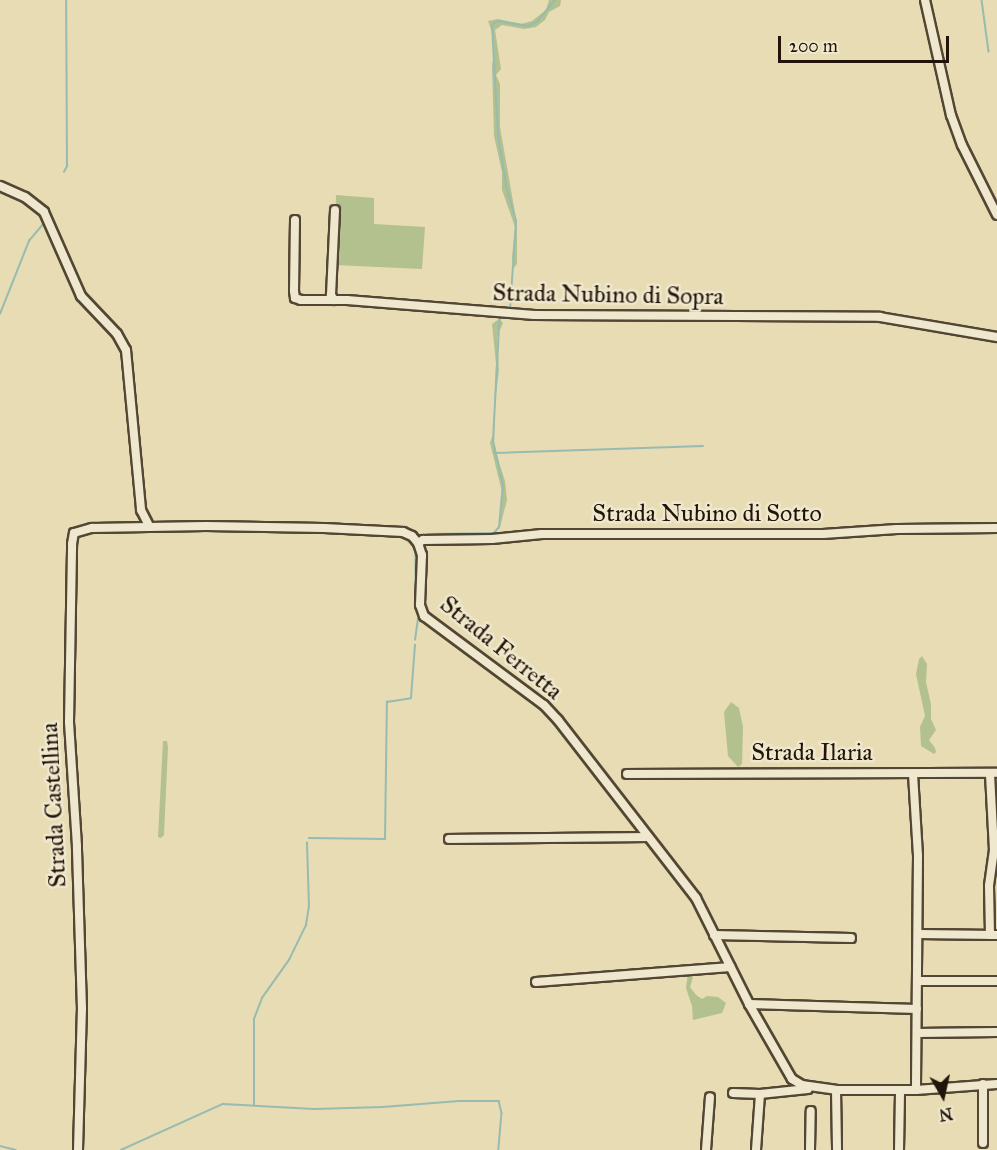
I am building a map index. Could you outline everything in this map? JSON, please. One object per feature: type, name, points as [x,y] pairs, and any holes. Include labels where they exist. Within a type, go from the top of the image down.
[{"type":"street","points":[[925,0],[951,115],[962,145],[997,215]]},
{"type":"street","points":[[0,186],[25,197],[44,212],[81,296],[117,334],[126,350],[142,518],[148,526],[403,532],[418,543]]},
{"type":"street","points":[[334,300],[331,295],[336,210]]},
{"type":"street","name":"Strada Nubino di Sopra","points":[[295,220],[295,298],[301,300],[334,300],[534,315],[872,316],[997,337]]},
{"type":"street","points":[[135,527],[142,518]]},
{"type":"street","name":"Strada Castellina","points":[[78,1150],[82,1009],[77,846],[69,722],[72,544],[74,533],[81,530],[148,526]]},
{"type":"street","name":"Strada Nubino di Sotto","points":[[418,543],[423,540],[492,539],[542,534],[824,534],[897,529],[997,528]]},
{"type":"street","name":"Strada Ferretta","points":[[418,543],[422,555],[420,606],[424,615],[544,705],[558,720],[646,837],[696,898],[749,1004],[792,1079]]},
{"type":"street","name":"Strada Ilaria","points":[[627,774],[852,772],[993,774]]},
{"type":"street","points":[[913,774],[918,934],[916,1090]]},
{"type":"street","points":[[918,934],[994,935],[989,886],[995,845],[993,774]]},
{"type":"street","points":[[449,839],[646,837]]},
{"type":"street","points":[[714,935],[851,938]]},
{"type":"street","points":[[536,982],[730,967]]},
{"type":"street","points":[[918,981],[997,981]]},
{"type":"street","points":[[749,1004],[916,1009]]},
{"type":"street","points":[[917,1033],[997,1032]]},
{"type":"street","points":[[772,1092],[792,1079],[816,1088]]},
{"type":"street","points":[[983,1084],[983,1143]]},
{"type":"street","points":[[733,1093],[760,1094],[816,1088],[916,1090],[997,1084]]},
{"type":"street","points":[[836,1090],[837,1150]]},
{"type":"street","points":[[899,1150],[900,1090]]},
{"type":"street","points":[[756,1150],[760,1094]]},
{"type":"street","points":[[706,1150],[710,1097]]},
{"type":"street","points":[[810,1150],[811,1111]]},
{"type":"green space","points":[[549,0],[561,0],[560,6],[549,12],[545,20],[536,27],[524,29],[502,25],[495,30],[501,69],[496,75],[500,84],[500,127],[517,224],[517,264],[514,268],[512,258],[515,227],[502,190],[502,172],[494,136],[492,66],[494,52],[493,35],[488,21],[498,19],[521,24],[532,21],[546,10]]},
{"type":"green space","points":[[336,195],[374,198],[374,224],[425,227],[422,269],[334,265]]},
{"type":"green space","points":[[499,319],[503,323],[497,337],[499,370],[495,403],[494,447],[505,481],[507,500],[499,531],[502,492],[490,443],[493,434],[496,364],[492,324]]},
{"type":"green space","points":[[922,656],[927,664],[926,682],[931,704],[931,719],[936,730],[929,740],[935,748],[934,754],[921,746],[920,727],[925,716],[916,674],[919,659]]},
{"type":"green space","points":[[731,702],[739,708],[743,727],[742,764],[738,767],[728,756],[724,712]]},
{"type":"green space","points":[[163,741],[167,741],[168,747],[164,835],[161,838],[158,837]]},
{"type":"green space","points":[[688,973],[693,977],[690,987],[696,995],[702,999],[707,996],[718,997],[726,1003],[722,1013],[693,1020],[692,1006],[686,988]]},
{"type":"waterway","points":[[64,172],[67,166],[66,0]]},
{"type":"waterway","points":[[510,310],[516,221],[506,185],[498,135],[492,25],[498,21],[529,26],[537,22],[555,0]]},
{"type":"waterway","points":[[982,0],[989,52]]},
{"type":"waterway","points":[[0,314],[29,241],[44,223]]},
{"type":"waterway","points":[[418,537],[428,534],[494,533],[499,527],[503,485],[493,441],[499,326],[500,316],[503,316]]},
{"type":"waterway","points":[[494,453],[703,446]]},
{"type":"waterway","points":[[416,547],[416,606]]},
{"type":"waterway","points":[[415,640],[418,619]]},
{"type":"waterway","points":[[309,838],[385,839],[387,702],[411,698],[415,645]]},
{"type":"waterway","points":[[254,1106],[254,1019],[262,998],[289,960],[306,925],[309,907],[307,843]]},
{"type":"waterway","points":[[121,1150],[223,1104],[314,1109],[383,1107],[459,1101],[499,1101],[502,1113],[499,1150]]},
{"type":"waterway","points":[[0,1146],[16,1150]]}]
